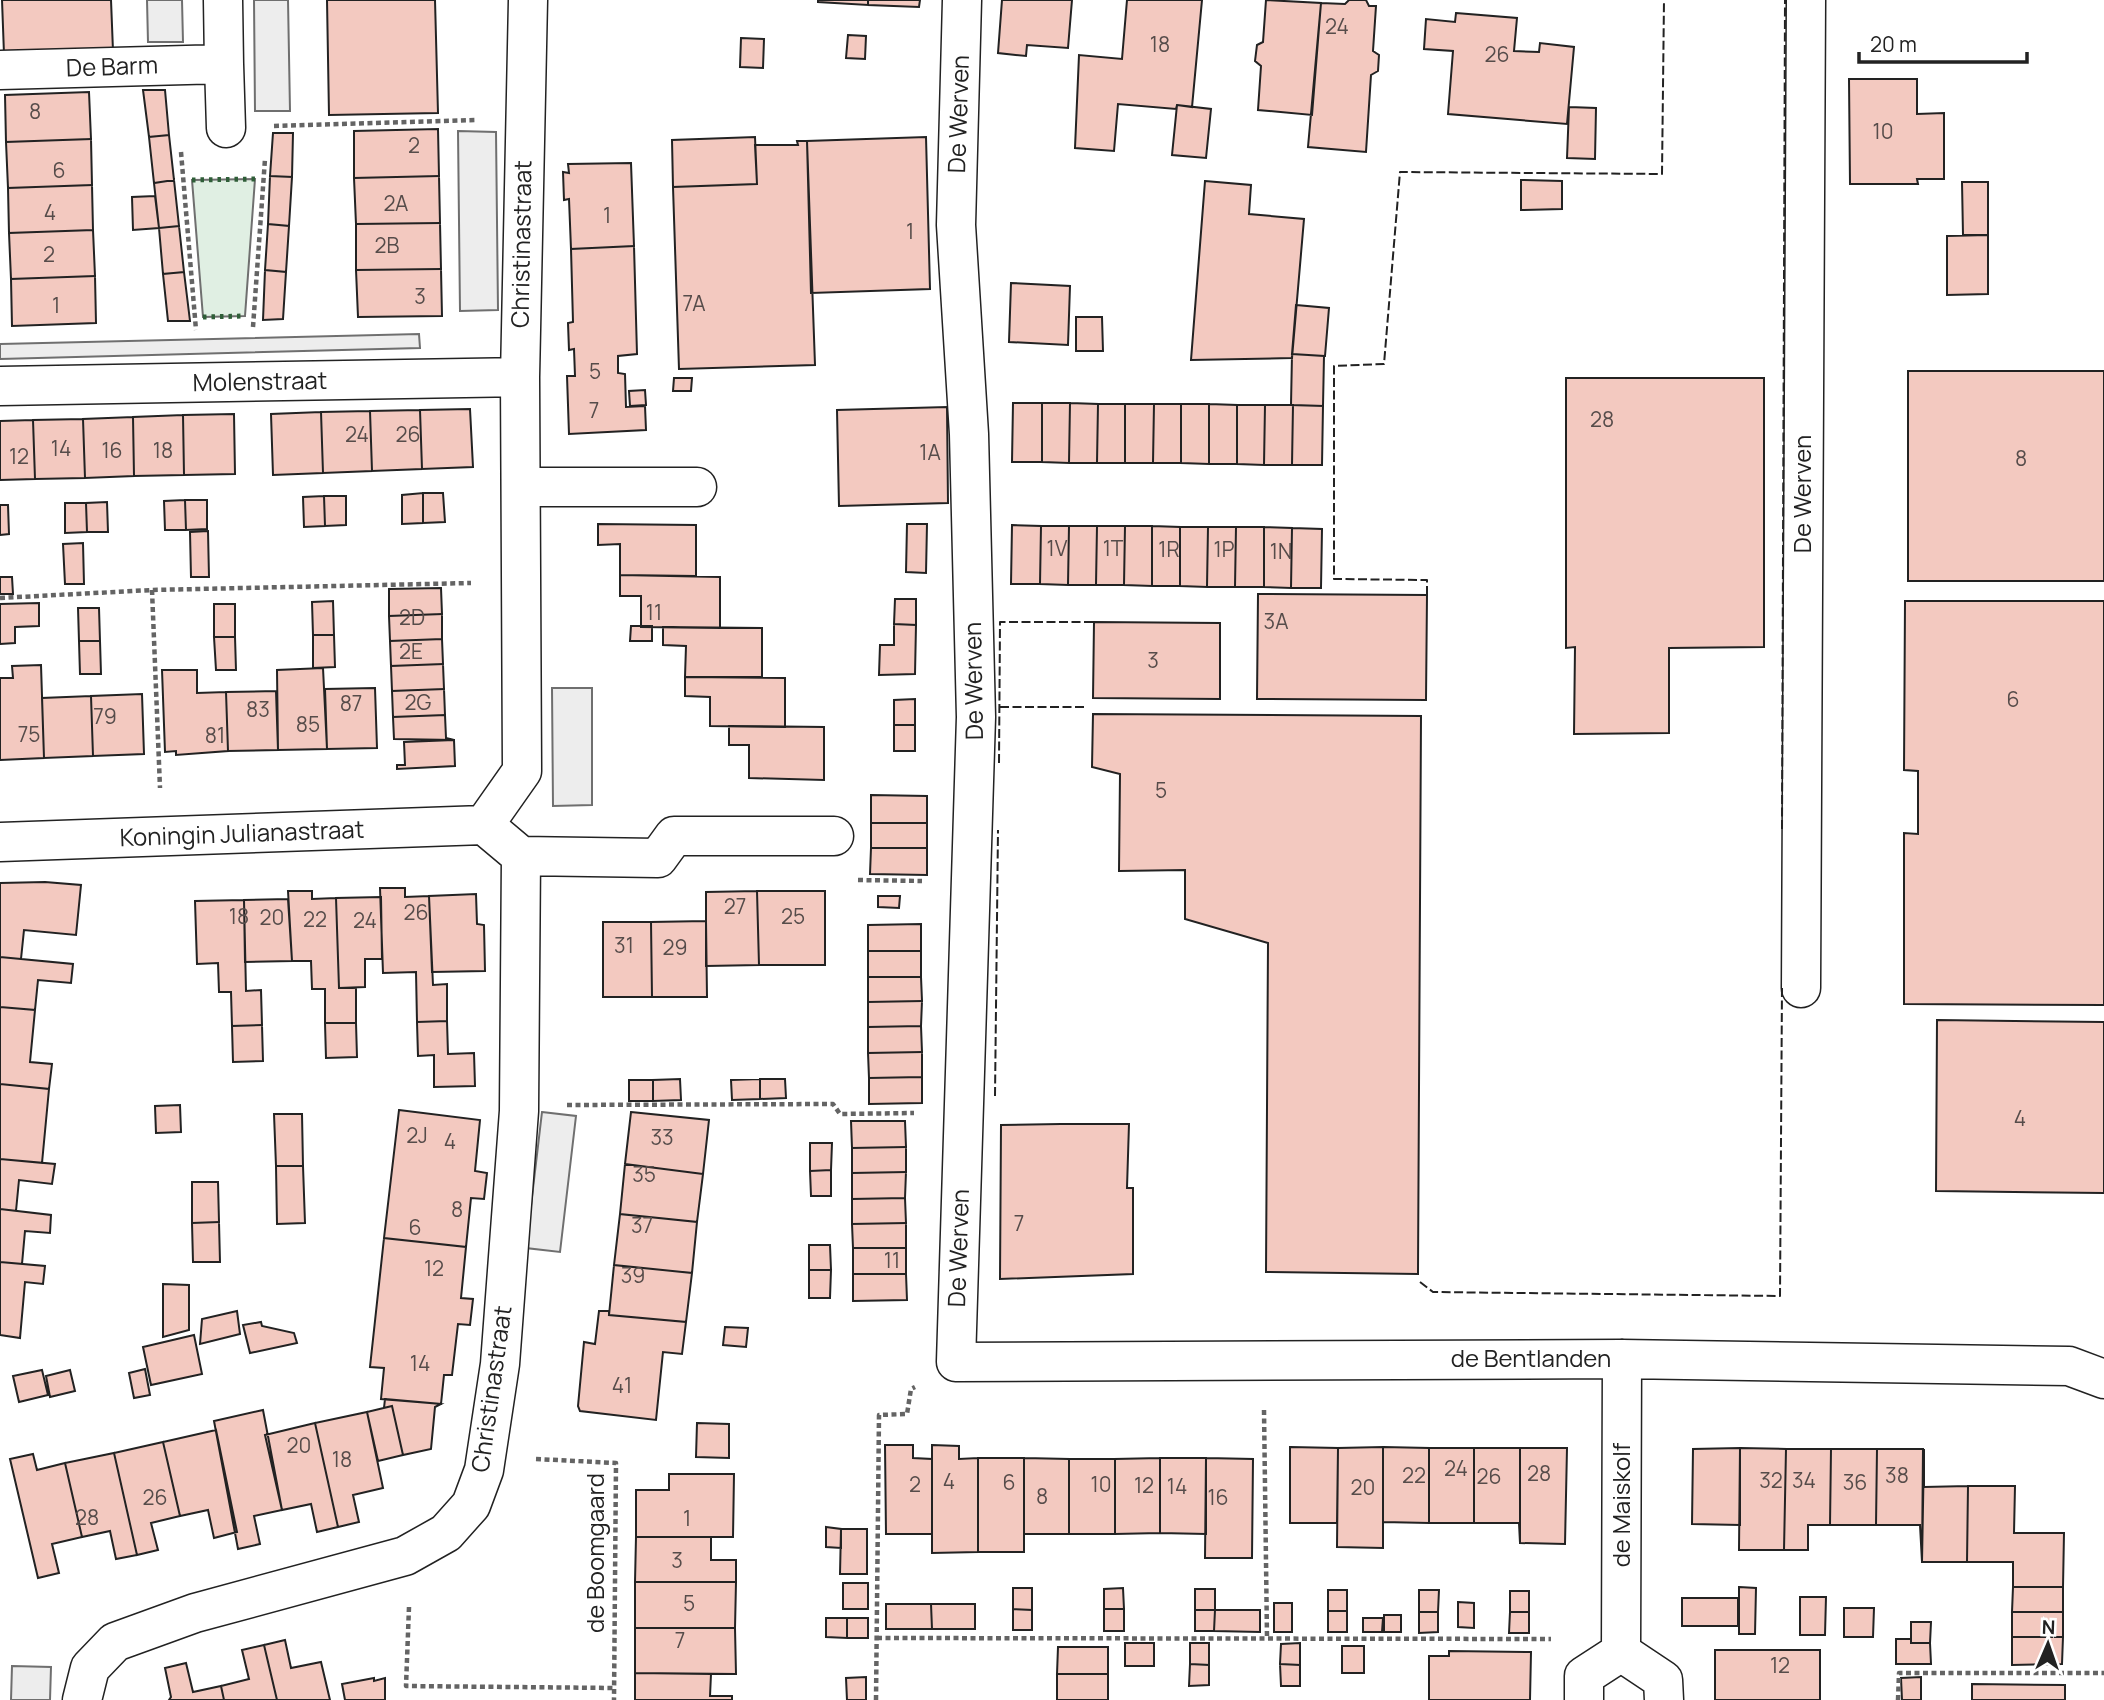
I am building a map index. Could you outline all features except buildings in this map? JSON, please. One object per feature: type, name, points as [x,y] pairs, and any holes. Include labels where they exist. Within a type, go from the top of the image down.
[{"type":"street","points":[[223,0],[226,128]]},
{"type":"street","name":"Christinastraat","points":[[485,825],[522,771],[520,377],[528,0]]},
{"type":"street","name":"De Werven","points":[[956,1362],[976,718],[969,433],[956,225],[962,0]]},
{"type":"street","name":"De Werven","points":[[1801,988],[1806,0]]},
{"type":"street","name":"De Barm","points":[[0,70],[224,64]]},
{"type":"street","name":"Molenstraat","points":[[0,386],[520,377]]},
{"type":"street","points":[[522,487],[696,487]]},
{"type":"street","points":[[485,825],[521,856],[658,858],[674,836],[834,836]]},
{"type":"street","name":"Koningin Julianastraat","points":[[0,842],[485,825]]},
{"type":"street","name":"Christinastraat","points":[[82,1700],[90,1668],[115,1642],[195,1613],[411,1552],[446,1533],[471,1505],[486,1456],[500,1364],[519,1105],[521,856]]},
{"type":"street","name":"de Bentlanden","points":[[956,1362],[1622,1359],[2069,1366],[2104,1379]]},
{"type":"street","name":"de Maiskolf","points":[[1621,1646],[1622,1359]]},
{"type":"street","points":[[1584,1700],[1584,1676],[1621,1646],[1664,1680],[1664,1700]]},
{"type":"path","points":[[196,331],[180,130],[525,118]]},
{"type":"path","points":[[253,327],[267,126]]},
{"type":"path","points":[[0,597],[152,590],[522,581]]},
{"type":"path","points":[[152,590],[162,836]]},
{"type":"path","points":[[834,836],[858,880],[971,882]]},
{"type":"path","points":[[519,1105],[833,1104],[840,1114],[963,1112]]},
{"type":"path","points":[[876,1700],[879,1415],[907,1414],[911,1390],[956,1362]]},
{"type":"path","points":[[1264,1409],[1268,1637]]},
{"type":"path","name":"de Boomgaard","points":[[486,1456],[616,1463],[614,1700]]},
{"type":"path","points":[[411,1552],[406,1686],[614,1688]]},
{"type":"path","points":[[877,1638],[1268,1637],[1621,1646]]},
{"type":"path","points":[[1898,1700],[1899,1673],[2104,1673]]},
{"type":"green space","points":[[255,179],[245,316],[203,317],[192,180]]},
{"type":"shaded area","points":[[147,0],[182,0],[183,42],[148,42]]},
{"type":"shaded area","points":[[254,0],[288,0],[290,111],[255,111]]},
{"type":"shaded area","points":[[458,131],[496,132],[498,310],[460,311]]},
{"type":"shaded area","points":[[419,334],[420,348],[0,359],[0,344]]},
{"type":"shaded area","points":[[552,688],[592,688],[592,805],[553,806]]},
{"type":"shaded area","points":[[542,1112],[576,1116],[560,1252],[526,1248]]},
{"type":"shaded area","points":[[12,1666],[51,1667],[50,1700],[11,1700]]},
{"type":"hedge","points":[[192,180],[255,179]]},
{"type":"hedge","points":[[203,317],[245,316]]},
{"type":"fence","points":[[1427,595],[1427,580],[1334,579],[1334,366],[1384,364],[1400,172],[1662,174],[1664,0]]},
{"type":"fence","points":[[1782,829],[1785,0]]},
{"type":"fence","points":[[999,763],[1000,622],[1094,622]]},
{"type":"fence","points":[[1000,707],[1087,707]]},
{"type":"fence","points":[[995,1096],[998,830]]},
{"type":"fence","points":[[1420,1282],[1433,1292],[1780,1296],[1782,987]]}]
